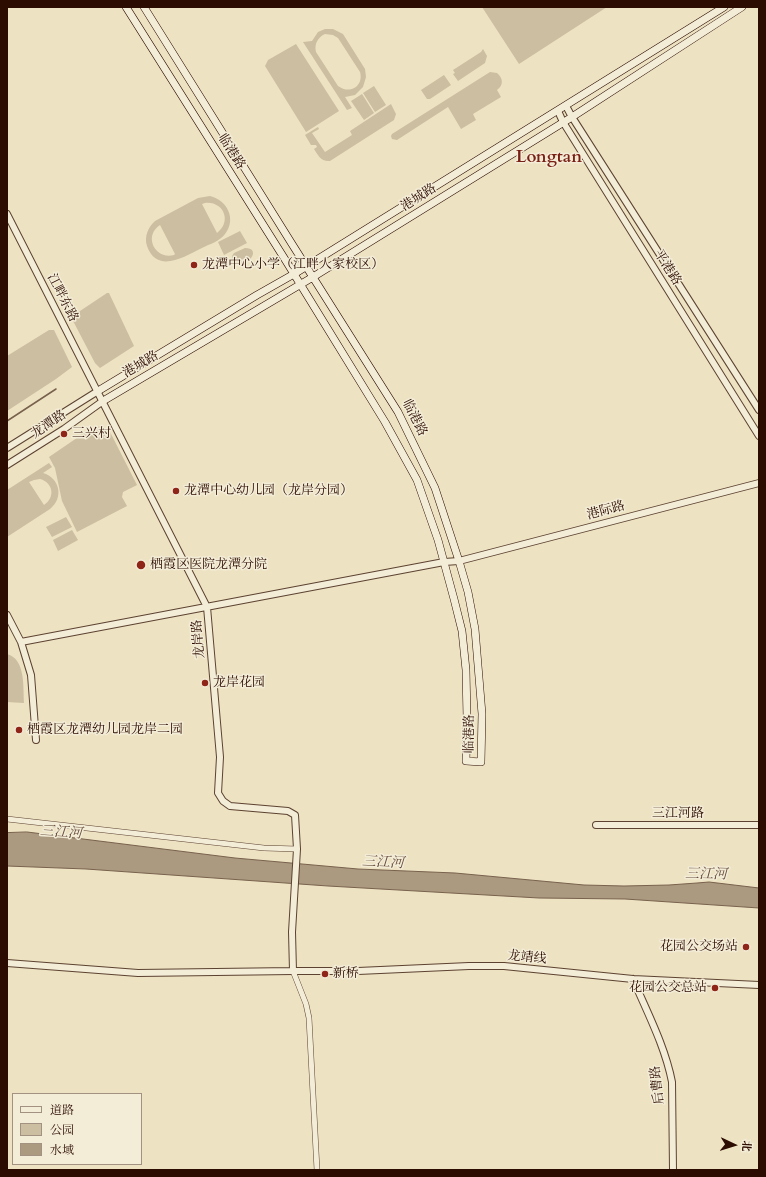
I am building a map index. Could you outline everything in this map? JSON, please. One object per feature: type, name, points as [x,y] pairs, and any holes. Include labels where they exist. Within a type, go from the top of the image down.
[{"type":"main road","name":"临港路","points":[[126,7],[294,274],[385,422],[417,480],[438,540],[462,632],[466,670],[466,761],[481,762],[482,714],[480,673],[475,629],[468,592],[435,488],[398,412],[144,7]]},
{"type":"main road","name":"港城路","points":[[98,391],[294,274],[724,7]]},
{"type":"main road","name":"港城路","points":[[103,401],[313,278],[572,117],[742,7]]},
{"type":"street","name":"平港路","points":[[566,106],[759,410]]},
{"type":"street","name":"平港路","points":[[558,111],[563,122],[759,436]]},
{"type":"street","name":"江畔东路","points":[[7,214],[98,391]]},
{"type":"street","name":"龙岸路","points":[[98,391],[207,607],[220,757],[218,793],[223,801],[230,806],[288,811],[295,815],[297,849]]},
{"type":"street","name":"龙潭路","points":[[7,448],[98,391]]},
{"type":"street","name":"龙潭路","points":[[7,465],[64,429],[103,401]]},
{"type":"street","name":"港际路","points":[[22,642],[444,562],[459,561],[759,483]]},
{"type":"street","points":[[7,615],[22,642],[31,675],[36,740]]},
{"type":"street","points":[[7,819],[264,848],[297,849],[292,932],[293,971],[306,1004],[309,1018],[317,1170]]},
{"type":"street","name":"三江河路","points":[[596,825],[759,826]]},
{"type":"street","name":"龙靖线","points":[[7,963],[138,973],[358,971],[504,966],[633,979],[759,985]]},
{"type":"street","name":"后曹路","points":[[633,979],[664,1054],[672,1082],[673,1170]]},
{"type":"green space","points":[[482,7],[607,7],[519,64]]},
{"type":"green space","points":[[325,29],[333,29],[343,34],[365,69],[366,77],[363,87],[355,95],[345,97],[352,108],[347,110],[303,42],[312,41],[318,32]],"holes":[[[325,34],[333,35],[338,38],[360,72],[360,81],[355,88],[347,90],[338,86],[316,52],[316,44],[320,37]]]},
{"type":"green space","points":[[296,44],[339,111],[306,132],[265,66],[268,60]]},
{"type":"green space","points":[[483,49],[487,56],[485,63],[458,81],[453,74],[455,73],[453,70],[481,52]]},
{"type":"green space","points":[[490,72],[497,73],[501,77],[502,84],[497,90],[501,97],[473,114],[476,120],[461,129],[448,107],[397,140],[392,139],[392,134]]},
{"type":"green space","points":[[444,75],[451,85],[430,99],[427,99],[421,90]]},
{"type":"green space","points":[[374,86],[386,105],[375,112],[363,93]]},
{"type":"green space","points":[[362,94],[374,113],[364,120],[351,101]]},
{"type":"green space","points":[[391,104],[396,114],[394,120],[330,161],[320,158],[314,149],[317,147],[316,145],[311,145],[305,135],[318,127],[319,129],[312,133],[325,152],[352,135],[350,131]]},
{"type":"green space","points":[[210,196],[216,198],[225,206],[230,216],[230,222],[225,234],[215,242],[179,259],[164,261],[157,259],[151,254],[146,243],[146,236],[150,226],[155,221],[198,198]],"holes":[[[202,204],[217,205],[224,213],[224,223],[222,228],[217,233]],[[160,225],[175,254],[174,255],[167,256],[161,254],[154,246],[152,235]]]},
{"type":"green space","points":[[240,231],[247,243],[224,255],[218,242]]},
{"type":"green space","points":[[245,248],[253,251],[252,257],[245,263],[235,265],[232,262],[232,256],[234,253]]},
{"type":"green space","points":[[109,293],[134,346],[100,368],[95,363],[71,317]]},
{"type":"green space","points":[[49,330],[54,330],[72,367],[7,411],[7,356]]},
{"type":"green space","points":[[101,426],[109,430],[137,485],[123,492],[122,497],[127,506],[77,532],[62,501],[55,468],[49,457],[90,429]]},
{"type":"green space","points":[[49,463],[52,467],[43,473],[53,479],[58,489],[58,494],[57,499],[50,509],[7,537],[7,490]],"holes":[[[40,479],[45,481],[50,487],[51,495],[48,502],[44,505],[29,482]]]},
{"type":"green space","points":[[66,517],[72,527],[52,537],[46,527]]},
{"type":"green space","points":[[72,530],[78,540],[58,551],[53,540]]},
{"type":"green space","points":[[7,654],[18,662],[22,675],[24,703],[7,702]]},
{"type":"water","points":[[27,832],[235,858],[358,869],[455,873],[584,885],[669,885],[709,882],[759,888],[759,908],[625,899],[539,898],[328,886],[86,869],[7,866],[7,833]]},
{"type":"waterway","points":[[7,421],[56,389]]},
{"type":"place","name":"龙潭中心小学（江畔人家校区）","points":[[194,265]]},
{"type":"place","name":"三兴村","points":[[64,434]]},
{"type":"place","name":"龙潭中心幼儿园（龙岸分园）","points":[[176,491]]},
{"type":"place","name":"栖霞区医院龙潭分院","points":[[141,565]]},
{"type":"place","name":"龙岸花园","points":[[205,683]]},
{"type":"place","name":"栖霞区龙潭幼儿园龙岸二园","points":[[19,730]]},
{"type":"place","name":"花园公交场站","points":[[746,947]]},
{"type":"place","name":"新桥","points":[[325,974]]},
{"type":"place","name":"花园公交总站","points":[[715,988]]},
{"type":"district","name":"Longtan","points":[[549,158]]},
{"type":"water label","name":"三江河","points":[[61,833]]},
{"type":"water label","name":"三江河","points":[[383,863]]},
{"type":"water label","name":"三江河","points":[[706,875]]}]
